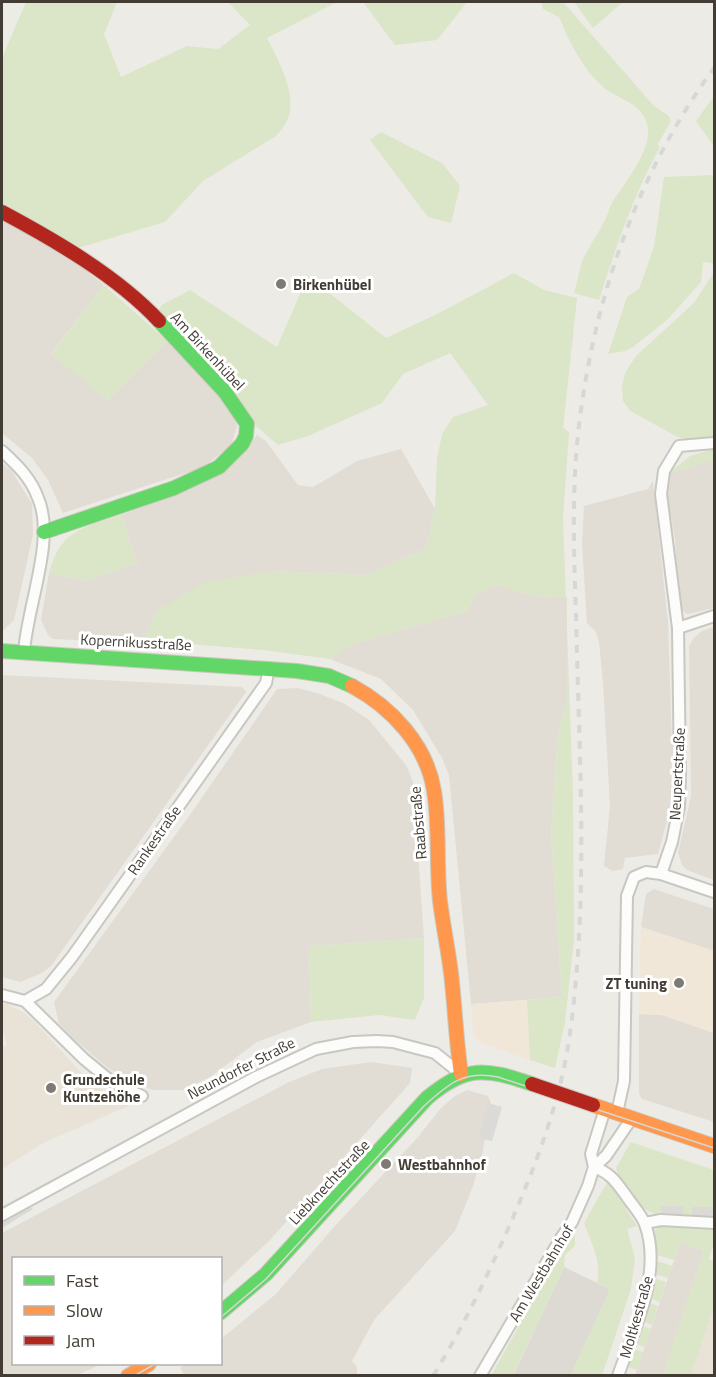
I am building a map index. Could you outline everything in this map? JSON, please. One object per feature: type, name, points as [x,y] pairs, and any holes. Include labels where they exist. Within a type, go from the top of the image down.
[{"type":"street","name":"Am Birkenhübel","points":[[2,212],[43,234],[112,280],[149,310],[225,392],[246,424],[246,436],[242,444],[219,467],[174,488],[44,532]]},
{"type":"street","name":"Neupertstraße","points":[[661,874],[672,842],[679,807],[680,776],[678,628],[661,494],[664,471],[679,446],[714,443]]},
{"type":"street","points":[[2,451],[26,475],[33,486],[39,499],[44,532],[42,555],[25,633],[24,652]]},
{"type":"street","points":[[678,628],[714,616]]},
{"type":"street","name":"Kopernikusstraße","points":[[2,651],[268,668]]},
{"type":"street","name":"Rankestraße","points":[[25,1001],[46,989],[72,957],[266,684],[268,668]]},
{"type":"street","name":"Raabstraße","points":[[268,668],[300,671],[349,684],[389,711],[413,738],[421,753],[430,773],[436,810],[440,899],[451,974],[455,1035],[461,1074]]},
{"type":"street","points":[[605,1109],[624,1081],[627,896],[634,877],[646,872],[661,874],[714,892]]},
{"type":"street","points":[[2,995],[25,1001],[84,1059],[112,1082],[142,1096]]},
{"type":"street","name":"Neundorfer Straße","points":[[2,1215],[256,1077],[316,1049],[352,1042],[393,1042],[435,1053],[461,1074]]},
{"type":"street","points":[[461,1074],[481,1071],[511,1076],[714,1146]]},
{"type":"street","name":"Liebknechtstraße","points":[[222,1311],[267,1274],[427,1098],[447,1080],[461,1074]]},
{"type":"street","name":"Am Westbahnhof","points":[[594,1167],[591,1154],[605,1109]]},
{"type":"street","name":"Am Westbahnhof","points":[[480,1376],[572,1222],[594,1167],[606,1156],[632,1118]]},
{"type":"street","name":"Moltkestraße","points":[[594,1167],[609,1173],[645,1223],[651,1261],[641,1309],[618,1376]]},
{"type":"street","points":[[645,1223],[661,1220],[714,1223]]},
{"type":"street","points":[[128,1376],[146,1365]]},
{"type":"shaded area","points":[[2,218],[67,256],[104,285],[51,354],[108,400],[167,341],[234,413],[237,426],[231,446],[201,468],[63,513],[48,480],[32,458],[2,433]]},
{"type":"shaded area","points":[[223,358],[235,372],[235,391],[229,396],[203,365]]},
{"type":"shaded area","points":[[257,435],[266,441],[298,485],[313,487],[357,461],[401,449],[435,509],[426,549],[366,575],[270,571],[158,611],[143,640],[137,643],[53,639],[48,635],[41,620],[49,573],[85,581],[137,563],[121,515],[189,490],[220,474],[240,457]]},
{"type":"shaded area","points":[[714,460],[714,608],[688,614],[679,604],[675,539],[667,494],[668,474]]},
{"type":"shaded area","points":[[2,463],[11,470],[32,504],[33,535],[14,620],[2,632]]},
{"type":"shaded area","points":[[653,481],[668,623],[672,746],[671,806],[658,854],[625,858],[623,869],[613,871],[604,866],[610,806],[599,642],[596,632],[587,623],[582,544],[584,506],[648,489]]},
{"type":"shaded area","points":[[498,585],[531,596],[567,597],[567,700],[558,732],[551,833],[562,997],[471,1004],[449,775],[442,758],[413,710],[381,679],[330,659],[353,644],[467,611],[474,595]]},
{"type":"shaded area","points":[[714,627],[714,880],[687,870],[682,865],[678,853],[691,796],[689,646],[702,631]]},
{"type":"shaded area","points":[[2,675],[242,687],[246,692],[51,966],[42,973],[20,982],[2,977]]},
{"type":"shaded area","points":[[298,688],[345,704],[369,720],[406,765],[413,782],[424,938],[309,946],[311,1022],[257,1042],[210,1077],[184,1090],[152,1090],[109,1069],[75,1040],[59,1024],[54,1002],[192,812],[277,689]]},
{"type":"shaded area","points":[[654,889],[714,909],[714,951],[641,927],[646,894]]},
{"type":"shaded area","points":[[641,927],[714,951],[714,1033],[662,1015],[639,1014]]},
{"type":"shaded area","points":[[527,1000],[530,1060],[479,1042],[473,1033],[471,1004]]},
{"type":"shaded area","name":"Grundschule Kuntzehöhe","points":[[2,1004],[23,1012],[34,1021],[88,1080],[113,1097],[133,1104],[43,1143],[2,1169],[2,1047],[7,1045],[2,1027]]},
{"type":"shaded area","points":[[639,1014],[662,1015],[714,1033],[714,1122],[642,1099],[639,1094]]},
{"type":"shaded area","points":[[371,1062],[412,1068],[410,1083],[271,1239],[222,1285],[222,1257],[12,1257],[12,1365],[100,1365],[77,1375],[2,1375],[2,1233],[289,1082],[322,1069]]},
{"type":"shaded area","points":[[467,1090],[488,1096],[491,1103],[483,1151],[473,1186],[455,1231],[374,1320],[352,1361],[357,1367],[357,1375],[185,1376],[180,1368],[184,1365],[222,1365],[222,1338],[276,1294],[334,1227],[418,1137],[441,1108],[455,1096]]},
{"type":"shaded area","points":[[488,1103],[502,1107],[492,1141],[479,1138]]},
{"type":"shaded area","points":[[28,1206],[33,1209],[2,1228],[2,1223]]},
{"type":"shaded area","points":[[661,1206],[683,1206],[683,1220],[661,1220]]},
{"type":"shaded area","points":[[692,1207],[713,1207],[712,1222],[692,1221]]},
{"type":"shaded area","points":[[680,1243],[704,1251],[663,1375],[635,1376]]},
{"type":"shaded area","points":[[564,1267],[610,1289],[571,1375],[513,1376]]},
{"type":"shaded area","points":[[714,1306],[714,1375],[691,1375]]},
{"type":"green space","points":[[26,2],[117,2],[104,34],[121,77],[187,46],[218,49],[250,25],[228,2],[337,2],[267,38],[284,73],[291,102],[288,118],[276,136],[203,181],[165,222],[68,251],[2,212],[2,58]]},
{"type":"green space","points":[[363,2],[467,2],[437,40],[395,45]]},
{"type":"green space","points":[[541,2],[563,2],[654,106],[669,116],[671,121],[658,144],[660,147],[633,203],[599,300],[574,293],[581,266],[611,205],[639,162],[648,137],[648,126],[639,110],[607,90],[588,71],[559,17],[543,9]]},
{"type":"green space","points":[[574,2],[623,2],[593,28]]},
{"type":"green space","points":[[714,96],[714,147],[696,121]]},
{"type":"green space","points":[[381,132],[442,163],[460,186],[451,223],[428,217],[370,140]]},
{"type":"green space","points":[[714,175],[713,263],[703,262],[701,282],[668,319],[633,347],[608,354],[627,297],[639,289],[654,247],[664,177]]},
{"type":"green space","points":[[714,272],[714,439],[690,441],[630,411],[623,401],[622,385],[625,373],[636,356],[694,303]]},
{"type":"green space","points":[[514,273],[544,290],[577,298],[563,428],[569,432],[563,518],[566,597],[531,596],[498,585],[474,595],[467,611],[353,644],[330,659],[263,650],[143,640],[157,611],[205,582],[270,571],[366,575],[426,549],[435,509],[437,459],[442,434],[453,417],[488,405],[450,353],[403,374],[382,403],[308,436],[278,445],[256,426],[235,391],[235,371],[223,358],[203,365],[156,314],[162,305],[190,290],[277,347],[308,276],[386,338]]},
{"type":"green space","points":[[104,285],[167,341],[108,400],[51,355]]},
{"type":"green space","points":[[714,449],[714,460],[668,474],[690,456]]},
{"type":"green space","points":[[121,515],[137,563],[85,581],[49,573],[60,547],[75,532]]},
{"type":"green space","points":[[567,628],[573,794],[574,940],[565,1022],[555,1068],[530,1060],[527,1000],[562,997],[551,833],[558,732],[567,700]]},
{"type":"green space","points":[[424,938],[424,998],[415,1020],[379,1015],[311,1022],[309,946]]},
{"type":"green space","points":[[631,1142],[714,1170],[714,1218],[712,1218],[712,1207],[692,1207],[692,1216],[683,1217],[682,1206],[661,1206],[661,1215],[641,1205],[626,1187],[616,1168]]},
{"type":"green space","points":[[608,1181],[637,1226],[627,1229],[635,1258],[631,1289],[602,1375],[571,1375],[610,1289],[597,1282],[597,1259],[584,1223]]},
{"type":"green space","points":[[663,1224],[714,1228],[714,1242],[709,1259],[714,1261],[714,1306],[691,1375],[663,1375],[704,1251],[680,1243],[674,1260],[657,1255],[654,1233]]},
{"type":"green space","points":[[570,1234],[575,1237],[575,1246],[565,1255],[564,1267],[513,1375],[491,1376]]},
{"type":"green space","points":[[657,1261],[672,1266],[668,1278],[657,1275]]},
{"type":"green space","points":[[656,1279],[666,1282],[660,1302],[652,1299]]},
{"type":"green space","points":[[650,1303],[658,1306],[652,1325],[644,1322]]},
{"type":"green space","points":[[642,1326],[651,1329],[645,1347],[636,1344]]},
{"type":"green space","points":[[634,1349],[643,1352],[637,1370],[628,1367]]},
{"type":"tram line","points":[[222,1316],[266,1279],[424,1106],[449,1085],[466,1077],[475,1075],[498,1077],[714,1148]]},
{"type":"tram line","points":[[134,1376],[153,1365]]},
{"type":"railway","points":[[433,1376],[473,1304],[518,1206],[554,1109],[566,1058],[576,981],[581,877],[574,508],[575,465],[583,394],[605,295],[620,247],[661,154],[686,110],[714,68]]},
{"type":"traffic: fast","points":[[44,532],[174,488],[219,467],[242,444],[246,436],[247,424],[225,392],[159,321]]},
{"type":"traffic: fast","points":[[2,651],[297,671],[329,676],[352,686]]},
{"type":"traffic: fast","points":[[222,1311],[266,1274],[427,1098],[441,1087],[465,1075],[477,1073],[501,1075],[532,1084]]},
{"type":"traffic: slow","points":[[352,686],[380,705],[405,729],[424,758],[430,774],[437,818],[440,901],[451,973],[461,1074]]},
{"type":"traffic: slow","points":[[593,1105],[714,1146]]},
{"type":"traffic: slow","points":[[128,1376],[147,1365]]},
{"type":"traffic: jam","points":[[2,212],[85,260],[124,289],[159,321]]},
{"type":"traffic: jam","points":[[532,1084],[593,1105]]},
{"type":"place","name":"Birkenhübel","points":[[281,284]]},
{"type":"place","name":"ZT tuning","points":[[679,983]]},
{"type":"place","name":"Grundschule Kuntzehöhe","points":[[51,1088]]},
{"type":"place","name":"Westbahnhof","points":[[386,1164]]}]
